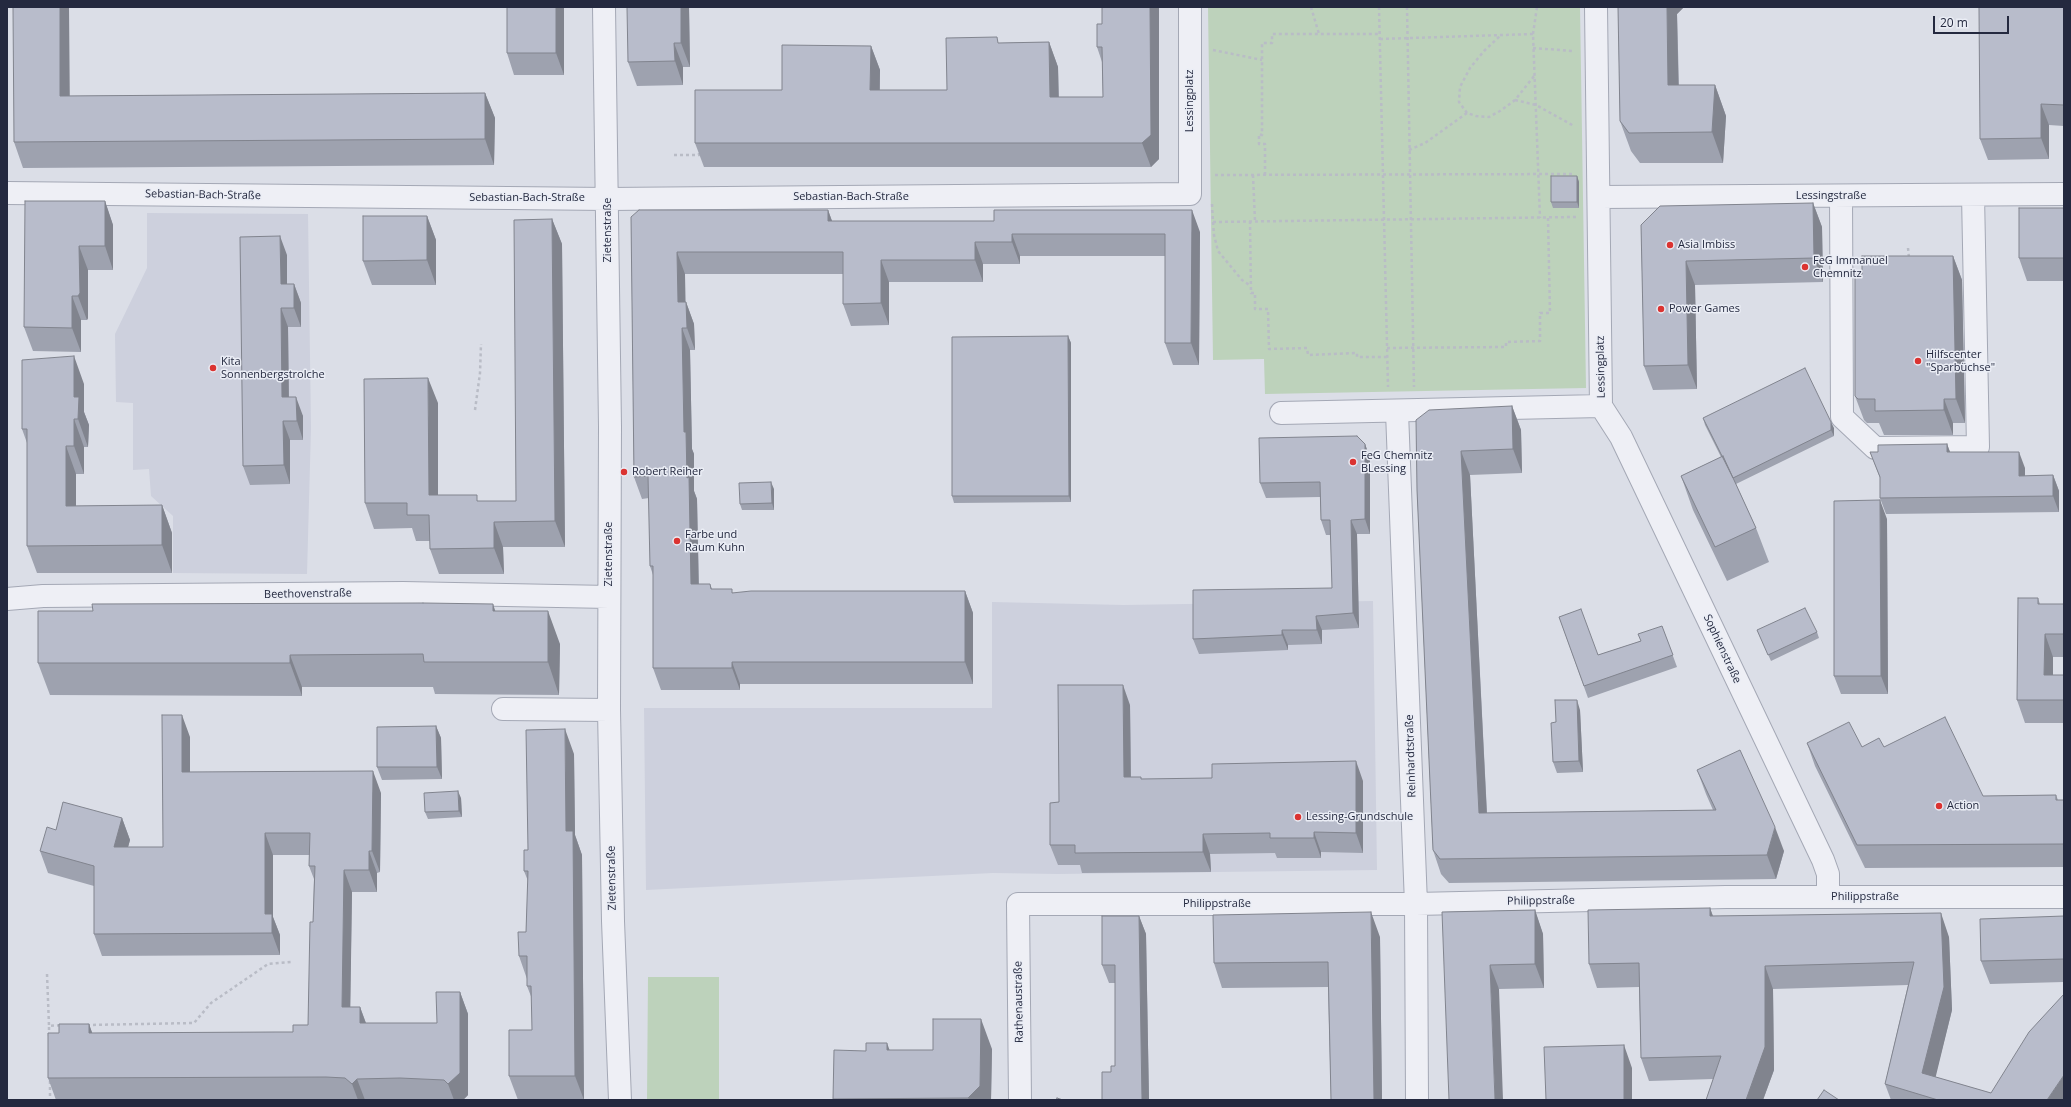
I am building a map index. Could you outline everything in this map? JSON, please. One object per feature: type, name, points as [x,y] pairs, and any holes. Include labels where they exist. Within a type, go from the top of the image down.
[{"type":"street","name":"Zietenstraße","points":[[604,7],[608,198],[610,427],[609,710],[613,921],[620,1100]]},
{"type":"street","name":"Lessingplatz","points":[[1190,7],[1190,185]]},
{"type":"street","name":"Lessingplatz","points":[[1281,413],[1400,412],[1601,406],[1596,7]]},
{"type":"street","name":"Sebastian-Bach-Straße","points":[[7,193],[608,198],[1190,185]]},
{"type":"street","name":"Lessingstraße","points":[[1599,207],[1841,196],[2064,194]]},
{"type":"street","points":[[1841,196],[1842,418],[1875,448],[1915,448],[1978,447],[1973,195]]},
{"type":"street","name":"Sophienstraße","points":[[1601,406],[1621,437],[1823,860],[1828,874],[1828,897]]},
{"type":"street","name":"Reinhardtstraße","points":[[1400,412],[1416,904],[1417,1100]]},
{"type":"street","name":"Beethovenstraße","points":[[7,599],[43,596],[402,593],[609,597]]},
{"type":"street","points":[[503,709],[609,710]]},
{"type":"street","name":"Philippstraße","points":[[1018,904],[1416,904],[1726,897],[2064,898]]},
{"type":"street","name":"Rathenaustraße","points":[[1018,904],[1020,1100]]},
{"type":"path","points":[[1311,7],[1319,34]]},
{"type":"path","points":[[1379,7],[1387,357],[1400,412]]},
{"type":"path","points":[[1400,412],[1413,349],[1407,7]]},
{"type":"path","points":[[1537,7],[1533,34],[1533,48],[1540,218]]},
{"type":"path","points":[[1265,174],[1265,144],[1259,144],[1259,134],[1262,135],[1262,43],[1272,43],[1272,34],[1380,34]]},
{"type":"path","points":[[1380,39],[1533,34]]},
{"type":"path","points":[[1502,35],[1484,51],[1470,68],[1460,87],[1459,102],[1467,113],[1476,116],[1489,117],[1500,112],[1515,100],[1535,75]]},
{"type":"path","points":[[1190,45],[1262,60]]},
{"type":"path","points":[[1533,48],[1597,52]]},
{"type":"path","points":[[1515,100],[1536,105],[1598,140]]},
{"type":"path","points":[[1409,150],[1425,143],[1467,113]]},
{"type":"path","points":[[674,155],[699,155],[699,148]]},
{"type":"path","points":[[1190,185],[1265,174],[1598,174]]},
{"type":"path","points":[[1253,175],[1255,221]]},
{"type":"path","points":[[1212,202],[1214,235],[1218,251],[1242,280],[1251,286]]},
{"type":"path","points":[[1213,222],[1548,218],[1599,207]]},
{"type":"path","points":[[1387,348],[1506,348],[1506,342],[1540,341],[1540,313],[1550,313],[1548,218]]},
{"type":"path","points":[[1250,221],[1251,293],[1255,293],[1255,309],[1268,309],[1269,349],[1307,348],[1308,355],[1357,353],[1357,357],[1387,357]]},
{"type":"path","points":[[1908,248],[1908,257],[1911,262]]},
{"type":"path","points":[[474,410],[480,373],[481,344]]},
{"type":"path","points":[[79,1025],[194,1023],[211,1003],[268,964],[291,962]]},
{"type":"path","points":[[47,974],[49,1041]]},
{"type":"path","points":[[49,1026],[64,1025]]},
{"type":"path","points":[[50,1078],[50,1100]]},
{"type":"shaded area","name":"Kita Sonnenbergstrolche","points":[[147,213],[308,214],[311,428],[307,574],[173,573],[173,516],[151,496],[149,469],[133,470],[133,403],[116,402],[115,334],[147,268]]},
{"type":"shaded area","points":[[1373,601],[1377,870],[1058,874],[993,873],[646,890],[644,708],[992,708],[992,602],[1124,605]]},
{"type":"green space","points":[[1208,7],[1580,7],[1586,388],[1265,394],[1264,359],[1213,360]]},
{"type":"green space","points":[[648,977],[719,977],[719,1100],[647,1100]]},
{"type":"building","points":[[13,7],[60,7],[60,96],[485,93],[485,139],[14,142]]},
{"type":"building","points":[[507,7],[556,7],[556,53],[507,53]]},
{"type":"building","points":[[627,7],[681,7],[681,43],[674,43],[675,61],[628,62]]},
{"type":"building","points":[[1102,7],[1150,7],[1151,135],[1142,143],[695,143],[695,90],[782,90],[782,45],[871,46],[870,90],[947,90],[946,38],[997,37],[998,43],[1049,42],[1050,97],[1103,97],[1102,47],[1097,47],[1097,24],[1102,24]]},
{"type":"building","points":[[1618,7],[1667,7],[1668,85],[1715,85],[1712,132],[1629,133],[1620,121]]},
{"type":"building","points":[[1979,7],[2064,7],[2064,105],[2041,104],[2041,138],[1980,139]]},
{"type":"building","points":[[1551,176],[1577,176],[1577,202],[1551,202]]},
{"type":"building","points":[[25,201],[105,201],[105,246],[79,246],[80,293],[78,296],[72,296],[72,328],[24,327]]},
{"type":"building","points":[[1813,203],[1814,258],[1686,261],[1688,365],[1644,366],[1641,225],[1660,206]]},
{"type":"building","points":[[2019,208],[2064,208],[2064,258],[2019,258]]},
{"type":"building","points":[[639,210],[828,210],[828,221],[994,221],[994,210],[1192,210],[1191,343],[1165,343],[1165,234],[1012,234],[1012,242],[975,242],[975,260],[881,260],[881,303],[843,304],[843,252],[677,252],[678,302],[686,302],[687,328],[682,328],[684,432],[686,432],[687,478],[689,477],[691,584],[710,584],[711,589],[732,589],[732,593],[751,591],[965,591],[965,662],[732,662],[732,668],[653,668],[653,566],[650,566],[648,476],[634,477],[631,217]]},
{"type":"building","points":[[363,216],[427,216],[427,260],[363,261]]},
{"type":"building","points":[[552,219],[555,521],[494,522],[494,548],[430,549],[429,515],[407,515],[407,503],[365,503],[364,379],[428,378],[429,495],[477,495],[477,501],[516,501],[514,220]]},
{"type":"building","points":[[280,236],[281,284],[294,284],[294,308],[281,308],[282,397],[296,397],[297,421],[283,421],[284,465],[243,466],[240,237]]},
{"type":"building","name":"Hilfscenter \"Sparbüchse\"","points":[[1862,256],[1953,256],[1956,399],[1944,399],[1944,410],[1875,411],[1875,399],[1858,399],[1855,396],[1855,275],[1862,274]]},
{"type":"building","points":[[1068,336],[1069,496],[952,496],[952,337]]},
{"type":"building","points":[[74,356],[74,397],[79,397],[78,419],[74,419],[74,446],[66,446],[66,506],[162,505],[162,545],[27,546],[27,429],[22,429],[22,360]]},
{"type":"building","points":[[1805,368],[1831,422],[1831,430],[1733,478],[1703,418]]},
{"type":"building","points":[[1512,406],[1513,449],[1461,451],[1479,813],[1716,810],[1697,770],[1740,750],[1775,827],[1767,855],[1440,859],[1433,850],[1417,490],[1416,420],[1429,410]]},
{"type":"building","points":[[1357,436],[1365,444],[1365,519],[1351,520],[1353,613],[1316,616],[1317,630],[1282,630],[1282,635],[1193,639],[1193,590],[1332,588],[1330,520],[1321,520],[1320,482],[1260,483],[1259,438]]},
{"type":"building","points":[[1947,444],[1947,452],[2019,452],[2019,476],[2053,475],[2053,496],[1880,498],[1880,477],[1870,452],[1878,452],[1878,445]]},
{"type":"building","points":[[1723,456],[1756,528],[1715,547],[1681,476]]},
{"type":"building","points":[[771,482],[772,503],[740,504],[739,483]]},
{"type":"building","points":[[1880,500],[1881,676],[1834,676],[1834,501]]},
{"type":"building","points":[[2018,598],[2038,598],[2038,604],[2064,604],[2064,634],[2045,634],[2044,675],[2064,675],[2064,700],[2017,700]]},
{"type":"building","points":[[92,604],[493,604],[493,611],[548,611],[548,662],[424,662],[423,654],[290,655],[290,663],[38,663],[38,611],[93,611]]},
{"type":"building","points":[[1805,608],[1817,632],[1768,655],[1757,630]]},
{"type":"building","points":[[1581,609],[1598,655],[1641,641],[1638,634],[1662,626],[1673,655],[1584,686],[1559,617]]},
{"type":"building","points":[[1058,685],[1123,685],[1124,777],[1141,777],[1141,779],[1212,778],[1212,764],[1356,761],[1356,833],[1314,832],[1314,838],[1270,838],[1270,833],[1203,834],[1203,852],[1075,853],[1075,845],[1050,845],[1050,803],[1059,802]]},
{"type":"building","points":[[1555,700],[1577,700],[1579,761],[1553,762],[1551,723],[1556,722]]},
{"type":"building","points":[[162,715],[182,715],[182,772],[373,771],[372,851],[369,851],[369,870],[344,870],[342,1007],[360,1007],[360,1023],[437,1023],[436,992],[460,992],[460,1073],[448,1084],[444,1080],[400,1078],[357,1079],[352,1084],[345,1078],[326,1077],[48,1078],[48,1033],[59,1033],[59,1024],[89,1024],[89,1033],[293,1032],[293,1025],[308,1025],[310,922],[313,922],[315,866],[309,866],[310,833],[265,833],[265,914],[272,914],[272,933],[94,934],[94,866],[40,851],[47,827],[56,830],[63,802],[122,818],[114,847],[163,847]]},
{"type":"building","points":[[1945,717],[1983,796],[2056,795],[2056,800],[2064,800],[2064,844],[1857,845],[1807,743],[1849,722],[1862,747],[1879,738],[1884,747]]},
{"type":"building","points":[[436,726],[437,767],[377,767],[377,727]]},
{"type":"building","points":[[565,729],[566,831],[573,831],[575,1076],[509,1076],[509,1030],[532,1030],[531,986],[527,986],[527,956],[519,956],[518,932],[526,932],[528,871],[524,871],[524,850],[528,850],[526,730]]},
{"type":"building","points":[[458,791],[459,811],[425,812],[424,793]]},
{"type":"building","points":[[1710,908],[1710,916],[1941,913],[1944,987],[1922,1073],[1991,1093],[2029,1032],[2064,994],[2064,1075],[2047,1100],[1938,1100],[1885,1084],[1914,962],[1765,966],[1765,1047],[1746,1100],[1706,1100],[1721,1056],[1641,1058],[1639,963],[1589,964],[1588,910]]},
{"type":"building","points":[[1535,910],[1535,964],[1490,965],[1495,1100],[1449,1100],[1442,912]]},
{"type":"building","points":[[1371,912],[1374,1100],[1331,1100],[1328,962],[1214,963],[1213,915]]},
{"type":"building","points":[[1102,916],[1139,916],[1142,1100],[1102,1100],[1102,1072],[1111,1072],[1111,1066],[1115,1066],[1115,965],[1102,965]]},
{"type":"building","points":[[2064,916],[2064,959],[1981,961],[1980,919]]},
{"type":"building","points":[[933,1019],[981,1019],[980,1086],[968,1098],[833,1099],[834,1050],[866,1051],[866,1043],[887,1043],[887,1050],[933,1050]]},
{"type":"building","points":[[1624,1045],[1624,1100],[1546,1100],[1544,1047]]},
{"type":"building","points":[[1824,1090],[1839,1100],[1817,1100]]},
{"type":"place","name":"Asia Imbiss","points":[[1670,245]]},
{"type":"place","name":"FeG Immanuel Chemnitz","points":[[1805,267]]},
{"type":"place","name":"Power Games","points":[[1661,309]]},
{"type":"place","name":"Hilfscenter \"Sparbüchse\"","points":[[1918,361]]},
{"type":"place","name":"Kita Sonnenbergstrolche","points":[[213,368]]},
{"type":"place","name":"FeG Chemnitz BLessing","points":[[1353,462]]},
{"type":"place","name":"Robert Reiher","points":[[624,472]]},
{"type":"place","name":"Farbe und Raum Kuhn","points":[[677,541]]},
{"type":"place","name":"Action","points":[[1939,806]]},
{"type":"place","name":"Lessing-Grundschule","points":[[1298,817]]}]
